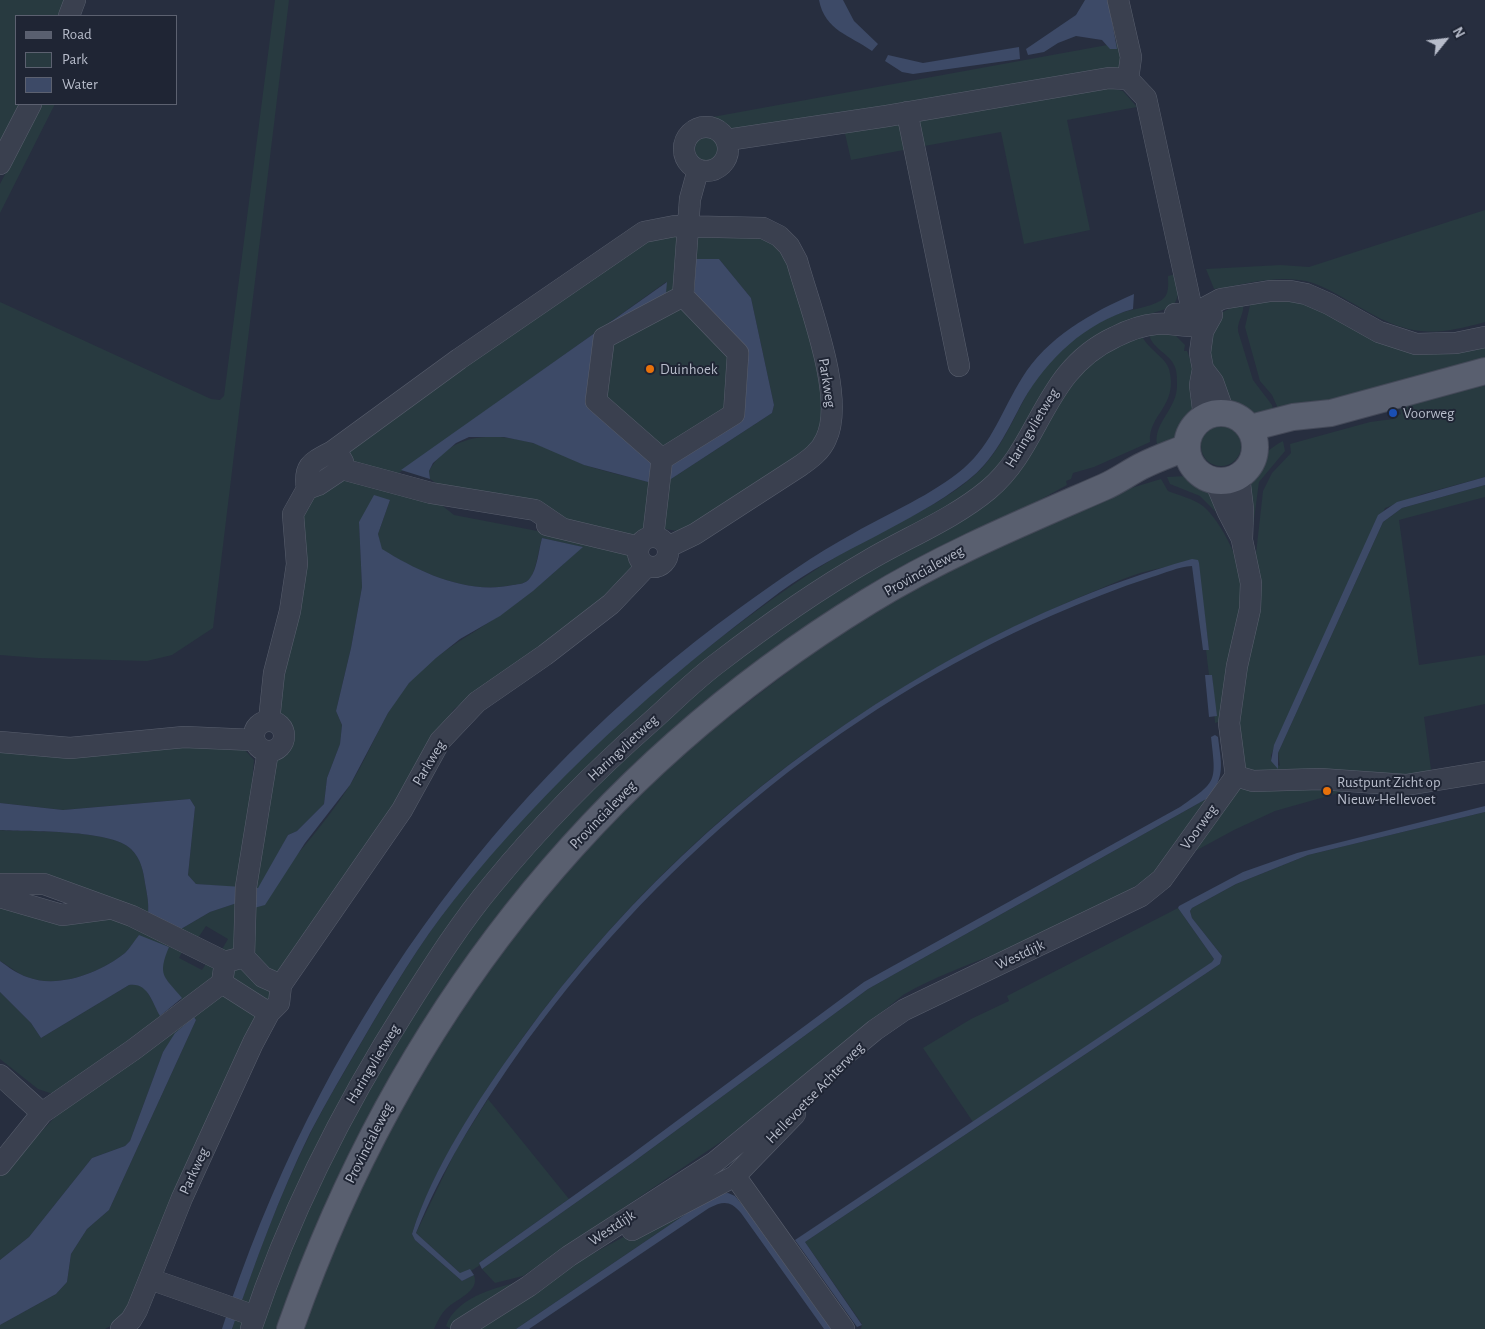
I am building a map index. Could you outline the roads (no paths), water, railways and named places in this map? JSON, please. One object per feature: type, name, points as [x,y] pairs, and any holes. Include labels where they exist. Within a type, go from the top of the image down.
[{"type":"main road","points":[[1252,438],[1293,418],[1331,413],[1485,371]]},
{"type":"main road","points":[[1214,415],[1238,418],[1252,438],[1249,466],[1227,478],[1202,476],[1189,456],[1191,429],[1214,415]]},
{"type":"main road","name":"Provincialeweg","points":[[290,1329],[338,1206],[405,1074],[440,1018],[484,954],[525,902],[606,811],[636,781],[717,709],[822,632],[917,573],[1019,522],[1107,486],[1151,478],[1189,456]]},
{"type":"street","points":[[69,15],[75,0]]},
{"type":"street","points":[[1118,0],[1131,57],[1128,79]]},
{"type":"street","points":[[727,140],[1109,78],[1128,79],[1146,98],[1191,305],[1197,321],[1194,344],[1213,382],[1214,415]]},
{"type":"street","points":[[0,164],[30,105]]},
{"type":"street","points":[[907,112],[959,366]]},
{"type":"street","points":[[712,127],[718,130],[727,140],[728,154],[725,162],[713,171],[698,170],[692,167],[684,156],[685,142],[688,136],[699,128],[712,127]]},
{"type":"street","points":[[662,460],[734,414],[738,353],[683,296],[690,199],[698,170]]},
{"type":"street","name":"Parkweg","points":[[261,746],[257,727],[269,721],[274,673],[290,611],[297,564],[293,514],[307,489],[305,476],[309,465],[337,460],[459,358],[644,232],[675,226],[752,226],[763,228],[779,236],[789,246],[797,261],[827,369],[833,400],[832,422],[826,440],[815,454],[800,466],[695,534],[653,543]]},
{"type":"street","name":"Haringvlietweg","points":[[253,1323],[282,1245],[330,1140],[372,1063],[438,959],[490,886],[557,810],[619,750],[716,664],[846,573],[962,508],[988,490],[1007,470],[1060,382],[1078,360],[1113,338],[1131,330],[1158,324],[1164,318],[1179,312],[1197,321],[1213,302],[1270,291],[1306,294],[1329,304],[1379,332],[1416,344],[1456,343],[1485,337]]},
{"type":"street","points":[[662,460],[596,401],[604,338],[683,296]]},
{"type":"street","points":[[337,460],[431,493],[453,508],[653,543],[668,556],[664,564],[656,568],[647,566],[638,556],[653,543],[662,460]]},
{"type":"street","points":[[1227,478],[1228,512],[1242,540],[1251,583],[1250,609],[1231,699],[1229,723],[1236,776],[1253,781],[1320,779],[1406,785],[1485,772]]},
{"type":"street","name":"Parkweg","points":[[122,1329],[137,1310],[182,1198],[269,1013],[278,1003],[281,985],[402,810],[440,741],[476,702],[545,655],[611,604],[647,566]]},
{"type":"street","points":[[0,742],[70,748],[184,737],[261,746],[246,887],[246,912],[234,960],[222,983],[126,1056],[42,1113],[0,1165]]},
{"type":"street","name":"Voorweg","points":[[1162,879],[1236,776]]},
{"type":"street","name":"Westdijk","points":[[875,1030],[904,1010],[1141,896],[1162,879]]},
{"type":"street","points":[[0,884],[44,884],[132,916],[234,960],[281,985]]},
{"type":"street","points":[[0,897],[62,915],[110,908]]},
{"type":"street","points":[[222,983],[269,1013]]},
{"type":"street","name":"Hellevoetse Achterweg","points":[[762,1125],[875,1030]]},
{"type":"street","name":"Hellevoetse Achterweg","points":[[547,1272],[567,1264],[735,1176],[852,1058],[875,1030]]},
{"type":"street","points":[[0,1075],[42,1113]]},
{"type":"street","name":"Westdijk","points":[[462,1329],[715,1162],[762,1125]]},
{"type":"street","points":[[735,1176],[844,1329]]},
{"type":"street","points":[[150,1279],[225,1306],[253,1323]]},
{"type":"water","points":[[819,0],[843,0],[854,21],[878,44],[872,51],[833,26],[822,10]]},
{"type":"water","points":[[1085,0],[1108,0],[1117,49],[1110,49],[1102,40],[1076,36],[1058,43],[1044,52],[1028,55],[1026,49],[1076,15]]},
{"type":"water","points":[[1019,47],[1020,59],[913,74],[902,72],[885,61],[888,55],[923,63]]},
{"type":"water","points":[[696,259],[719,259],[751,298],[774,405],[772,413],[671,479],[664,479],[666,469],[742,418],[747,352],[694,296]]},
{"type":"water","points":[[667,282],[666,293],[601,336],[594,403],[658,467],[656,478],[648,482],[584,465],[533,443],[504,437],[469,437],[456,443],[433,463],[429,471],[430,479],[401,470]]},
{"type":"water","points":[[1134,294],[1133,309],[1099,323],[1084,333],[1069,344],[1044,370],[1023,401],[1000,444],[977,473],[945,497],[922,511],[803,577],[735,626],[648,698],[607,736],[528,814],[490,856],[454,900],[417,951],[329,1098],[310,1133],[288,1181],[232,1329],[222,1329],[261,1222],[308,1119],[362,1020],[423,926],[492,838],[568,755],[651,678],[741,607],[825,550],[939,487],[964,468],[990,437],[1015,389],[1032,364],[1044,351],[1086,318]]},
{"type":"water","points":[[1485,477],[1485,485],[1402,508],[1383,522],[1278,753],[1278,769],[1271,761],[1274,745],[1378,515],[1397,502]]},
{"type":"water","points":[[374,495],[390,500],[378,534],[382,549],[412,566],[461,584],[478,587],[496,587],[520,584],[526,581],[534,570],[542,538],[583,547],[533,591],[500,616],[460,639],[409,683],[388,713],[350,785],[305,843],[265,905],[250,909],[237,903],[210,912],[181,929],[148,914],[147,895],[141,865],[131,849],[121,843],[88,835],[0,830],[0,803],[63,810],[190,799],[195,807],[188,875],[196,884],[258,888],[288,835],[297,831],[324,804],[327,778],[340,744],[342,725],[336,711],[351,648],[362,587],[359,522]]},
{"type":"water","points":[[1192,559],[1198,560],[1199,563],[1209,650],[1203,650],[1192,566],[1172,570],[1053,615],[973,653],[896,697],[823,746],[753,800],[687,859],[626,921],[568,988],[515,1058],[448,1165],[416,1233],[460,1273],[470,1269],[474,1275],[462,1281],[415,1240],[412,1234],[421,1209],[444,1160],[473,1110],[519,1043],[562,986],[608,932],[656,881],[707,832],[817,744],[876,704],[937,667],[998,634],[1061,605],[1126,580]]},
{"type":"water","points":[[1205,675],[1212,675],[1217,716],[1209,717]]},
{"type":"water","points":[[1215,735],[1218,737],[1221,769],[1218,783],[1208,798],[868,989],[632,1163],[482,1269],[479,1263],[628,1157],[864,982],[1180,807],[1202,791],[1212,779],[1214,763],[1211,737]]},
{"type":"water","points":[[1485,806],[1485,812],[1308,855],[1236,884],[1192,908],[1190,911],[1192,918],[1222,956],[1220,964],[805,1242],[862,1325],[857,1327],[795,1240],[1212,962],[1214,959],[1178,908],[1179,906],[1243,872],[1297,853]]},
{"type":"water","points":[[139,935],[169,947],[163,964],[164,975],[182,998],[160,1016],[152,999],[145,990],[135,985],[129,985],[41,1038],[31,1023],[0,992],[0,961],[27,977],[39,980],[65,980],[91,973],[104,967],[125,953]]},
{"type":"water","points":[[194,1017],[196,1020],[109,1210],[87,1229],[71,1254],[67,1282],[56,1294],[0,1325],[0,1260],[29,1237],[92,1158],[125,1146],[130,1141],[163,1052],[175,1033]]},
{"type":"water","points":[[728,1193],[735,1196],[744,1207],[831,1329],[824,1329],[741,1213],[730,1204],[722,1203],[709,1208],[529,1329],[516,1329],[705,1201],[717,1194]]},
{"type":"place","name":"Duinhoek","points":[[650,369]]},
{"type":"place","name":"Voorweg","points":[[1393,413]]},
{"type":"place","name":"Rustpunt Zicht op Nieuw-Hellevoet","points":[[1327,791]]}]
